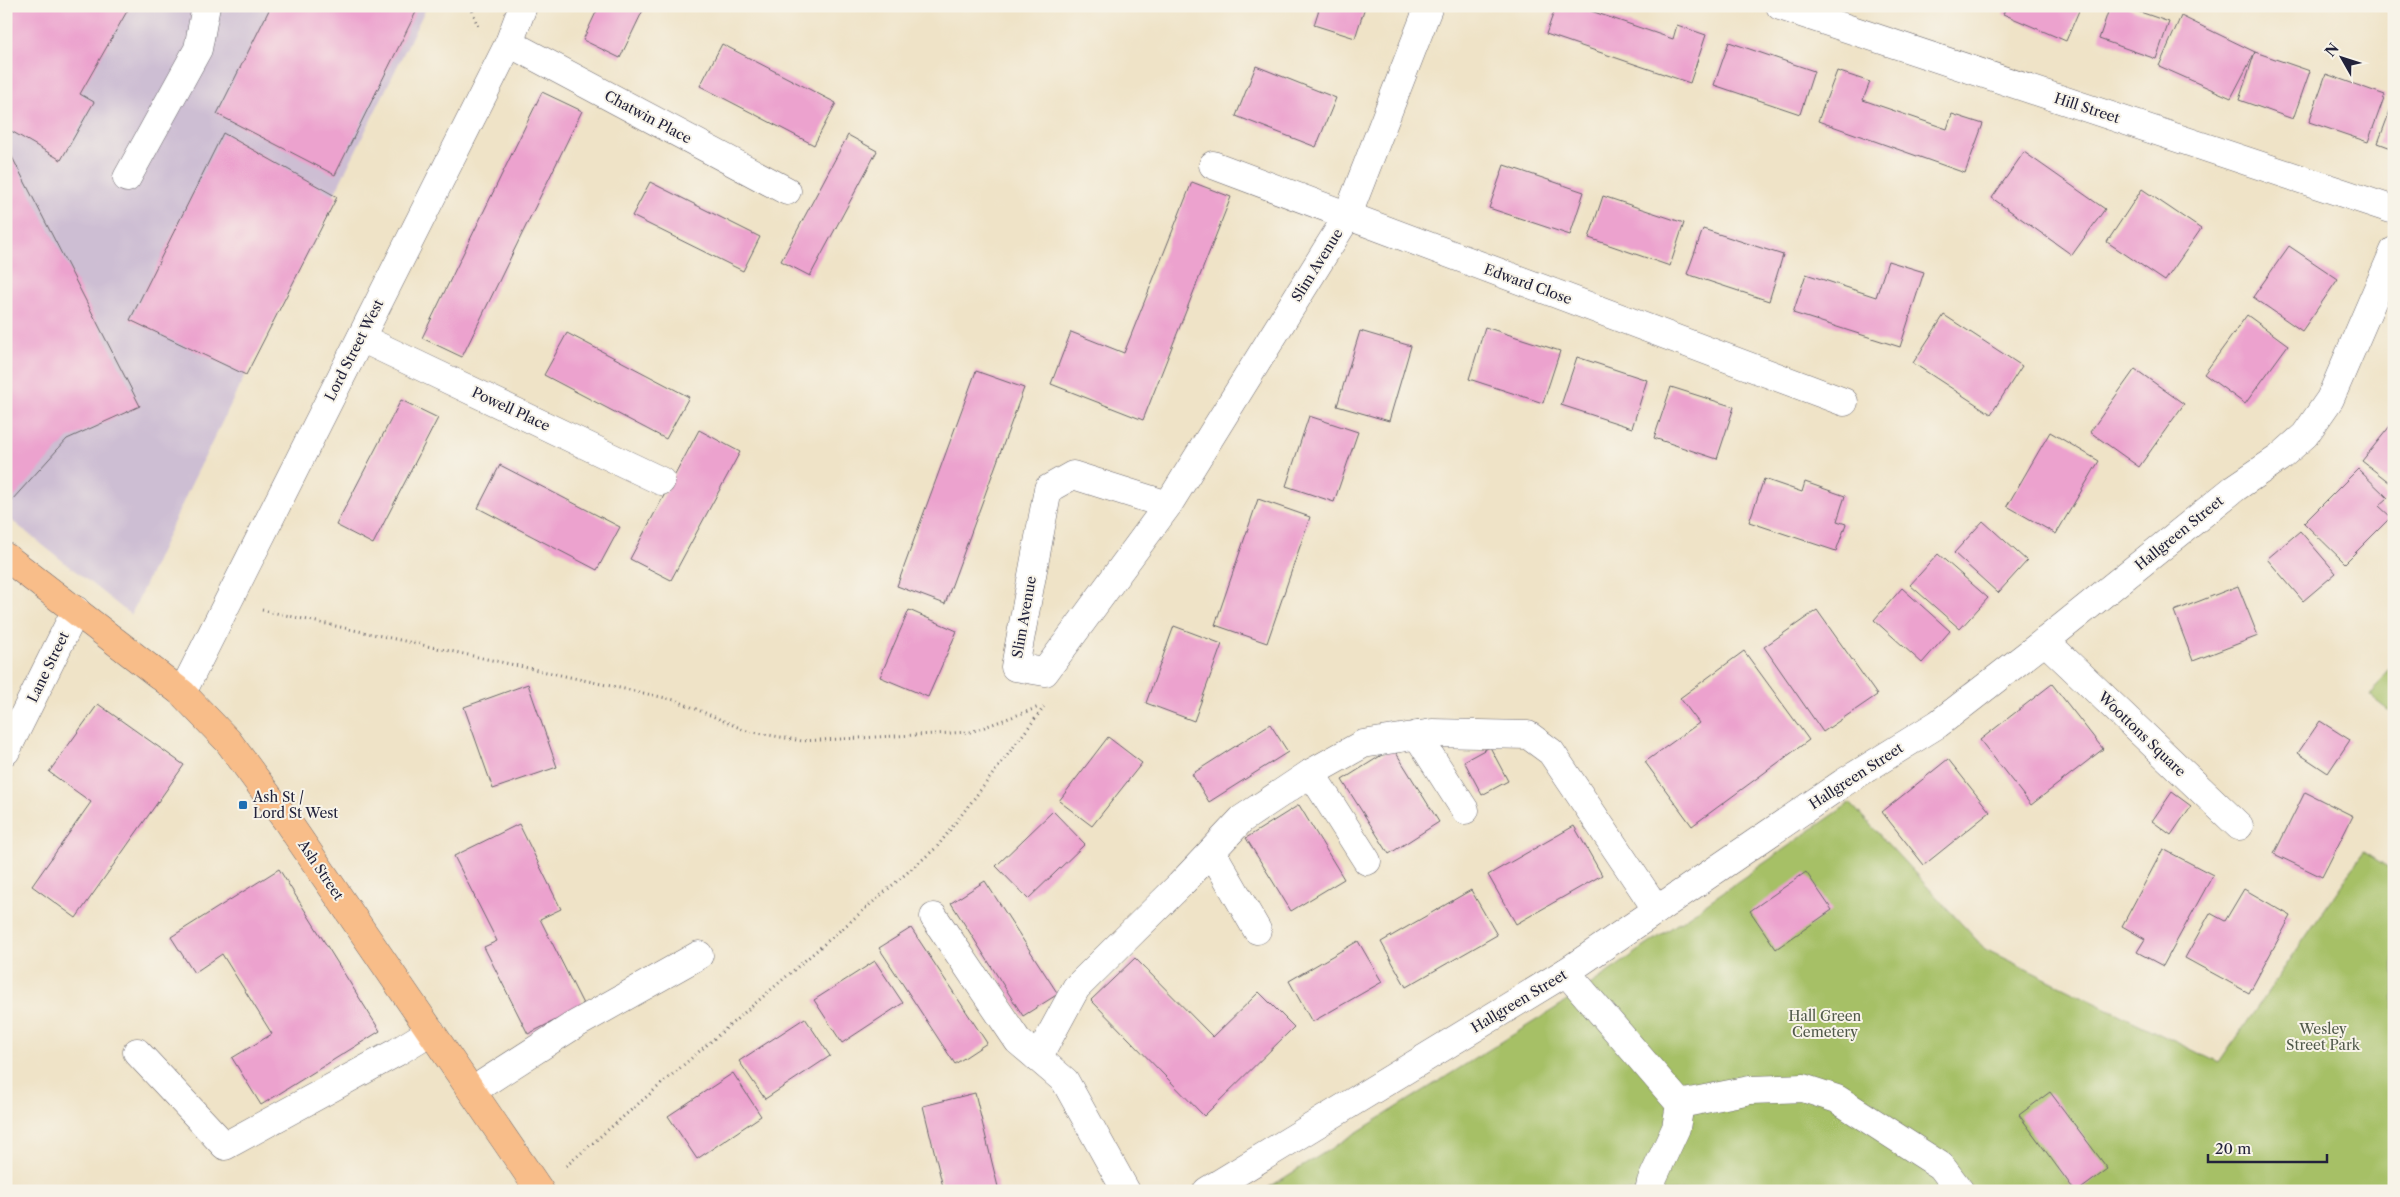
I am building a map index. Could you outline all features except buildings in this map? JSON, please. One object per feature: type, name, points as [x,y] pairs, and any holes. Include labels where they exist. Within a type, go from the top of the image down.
[{"type":"main road","name":"Ash Street","points":[[6,557],[182,693],[228,741],[289,824],[540,1190]]},
{"type":"street","points":[[127,178],[198,49],[206,6]]},
{"type":"street","name":"Lord Street West","points":[[182,693],[509,43],[524,6]]},
{"type":"street","name":"Slim Avenue","points":[[1168,505],[1073,475],[1048,489],[1015,667],[1045,672],[1168,505],[1347,217],[1429,6]]},
{"type":"street","name":"Hill Street","points":[[1792,8],[2394,210]]},
{"type":"street","name":"Chatwin Place","points":[[509,43],[787,191]]},
{"type":"street","name":"Edward Close","points":[[1212,164],[1347,217],[1844,402]]},
{"type":"street","name":"Hallgreen Street","points":[[1210,1190],[1566,972],[1843,783],[1938,724],[2045,641],[2235,488],[2279,458],[2305,435],[2330,399],[2394,251]]},
{"type":"street","name":"Powell Place","points":[[360,338],[661,481]]},
{"type":"street","name":"Lane Street","points":[[6,751],[76,610]]},
{"type":"street","name":"Woottons Square","points":[[2045,641],[2238,826]]},
{"type":"street","points":[[1038,1058],[1076,988],[1212,852],[1242,819],[1312,773],[1363,744],[1432,733],[1528,735],[1551,752],[1657,910]]},
{"type":"street","points":[[1417,735],[1465,810]]},
{"type":"street","points":[[1312,773],[1367,860]]},
{"type":"street","points":[[1212,852],[1257,930]]},
{"type":"street","points":[[934,917],[1018,1041],[1065,1081],[1126,1191]]},
{"type":"street","points":[[472,1091],[571,1027],[699,955]]},
{"type":"street","points":[[1566,972],[1680,1104]]},
{"type":"street","points":[[137,1052],[225,1146],[397,1052],[431,1031]]},
{"type":"street","points":[[1680,1104],[1750,1090],[1803,1088],[1837,1098],[1941,1166],[1960,1191]]},
{"type":"street","points":[[1649,1191],[1651,1182],[1676,1128],[1680,1104]]},
{"type":"path","points":[[228,602],[674,700],[747,732],[802,741],[971,732],[1046,704],[937,847],[540,1190]]},
{"type":"shaded area","points":[[6,6],[427,6],[190,487],[131,615],[6,516]]},
{"type":"green space","points":[[2394,660],[2394,715],[2370,696]]},
{"type":"green space","name":"Hall Green Cemetery","points":[[1850,803],[1985,949],[2219,1063],[2364,852],[2394,871],[2394,1191],[1263,1191],[1567,1001]]},
{"type":"place","name":"Ash St / Lord St West","points":[[243,805]]},
{"type":"park label","name":"Wesley Street Park","points":[[2323,1038]]}]
